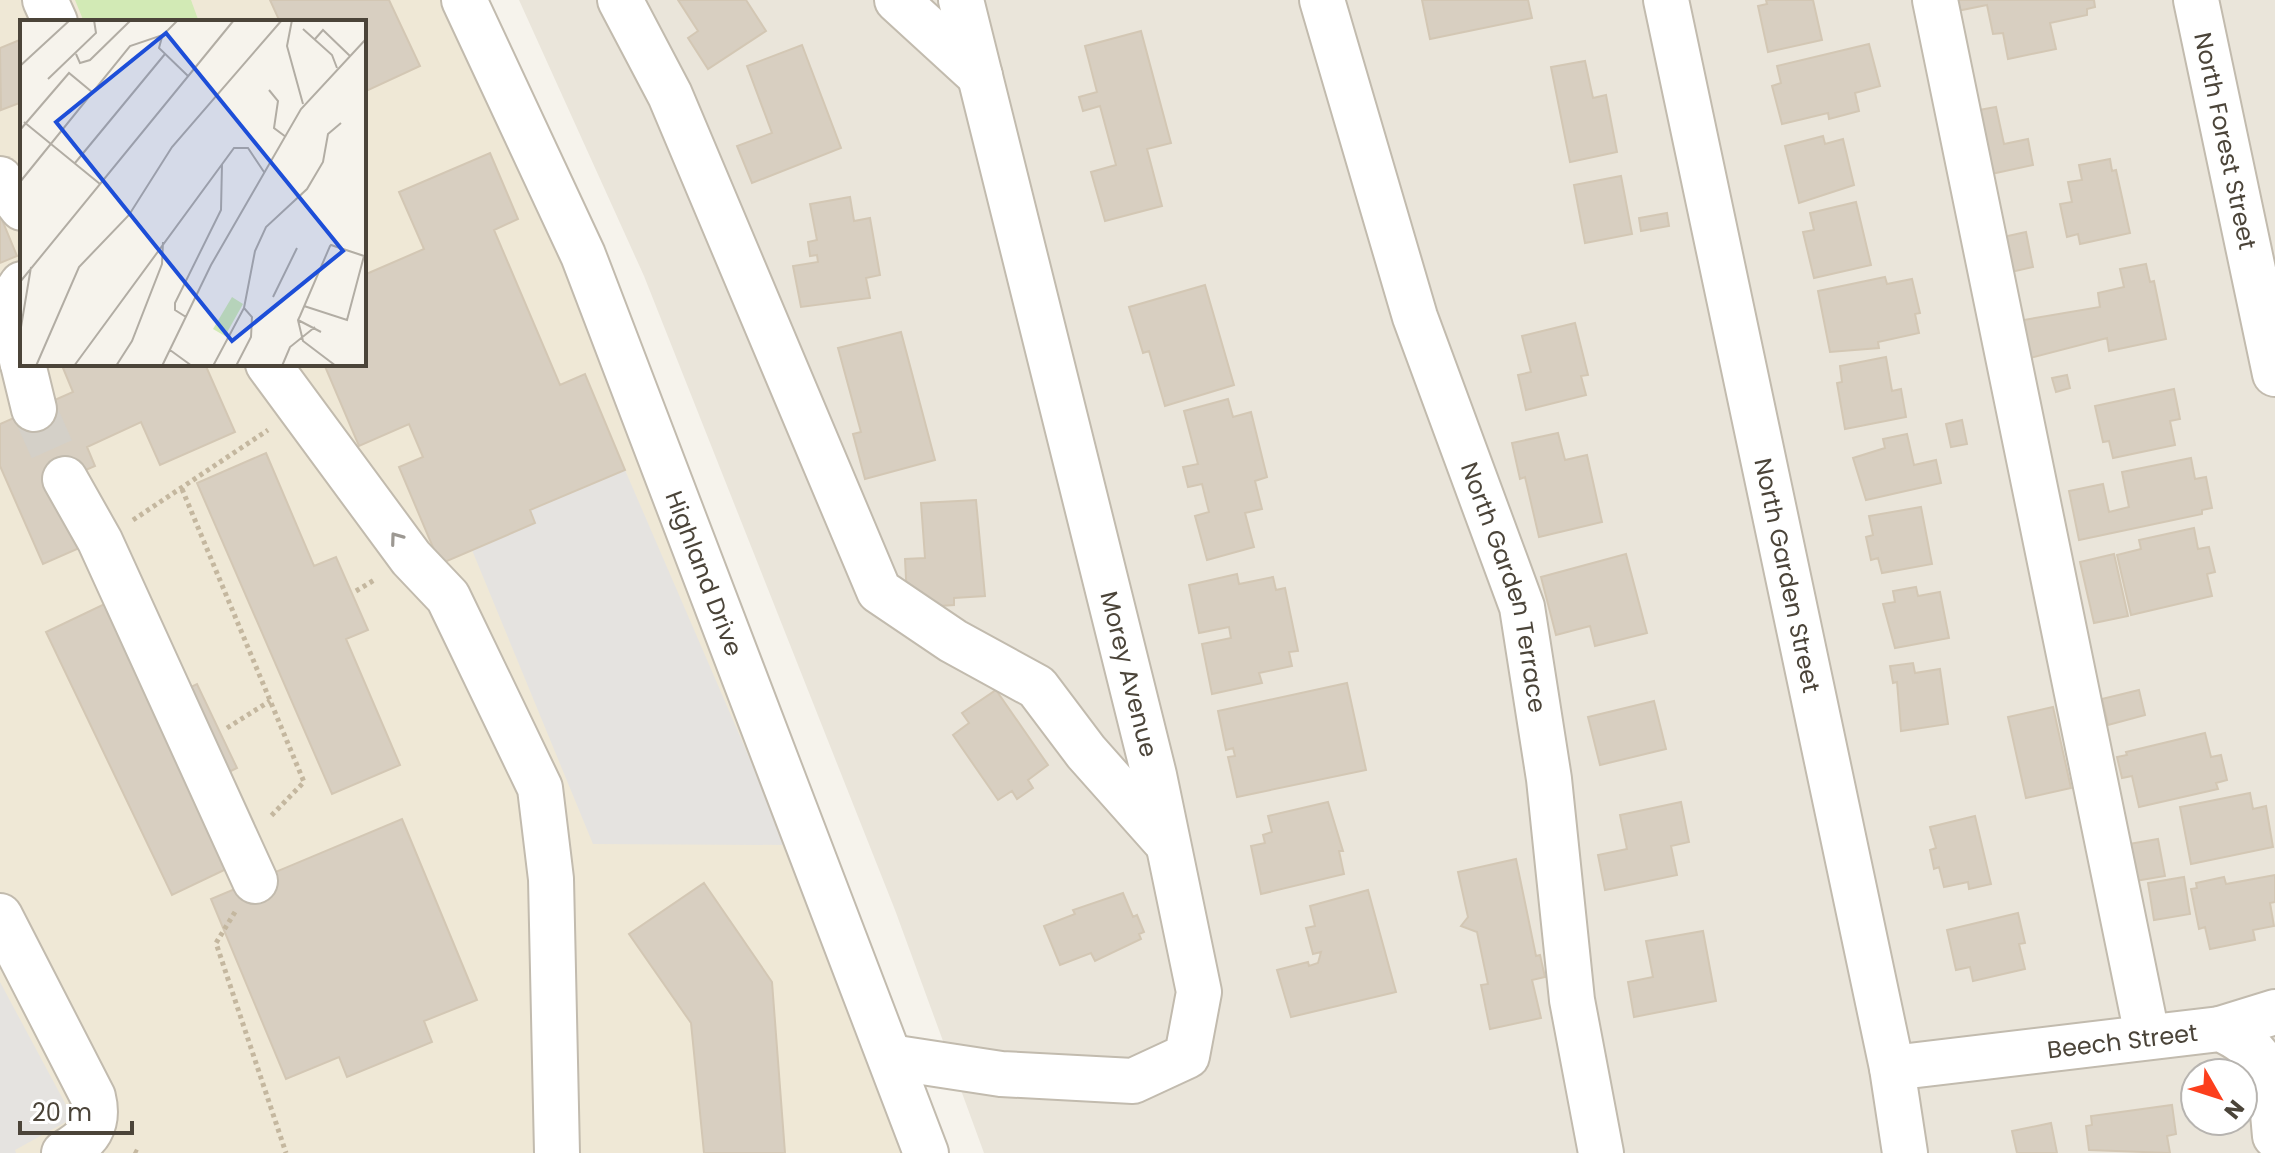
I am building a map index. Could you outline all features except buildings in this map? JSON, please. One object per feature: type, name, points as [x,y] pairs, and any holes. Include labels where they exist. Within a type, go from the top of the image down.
[{"type":"street","points":[[45,0],[54,20]]},
{"type":"street","name":"Highland Drive","points":[[464,0],[583,255],[926,1153]]},
{"type":"street","points":[[620,0],[670,95],[879,591],[953,641],[1037,687],[1086,752],[1168,844]]},
{"type":"street","points":[[897,0],[980,76]]},
{"type":"street","name":"Morey Avenue","points":[[890,1057],[1001,1074],[1133,1081],[1187,1056],[1199,992],[1168,844],[961,0]]},
{"type":"street","name":"North Garden Street","points":[[1666,0],[1892,1068],[1905,1153]]},
{"type":"street","points":[[1935,0],[2147,1035]]},
{"type":"street","name":"North Forest Street","points":[[2196,0],[2275,374]]},
{"type":"street","name":"North Garden Terrace","points":[[1327,18],[1415,317],[1522,607],[1549,779],[1572,1000],[1601,1153]]},
{"type":"street","points":[[0,179],[20,205]]},
{"type":"street","points":[[20,287],[14,296],[20,346]]},
{"type":"street","points":[[23,366],[34,409]]},
{"type":"street","points":[[270,366],[411,558],[448,597],[540,788],[551,879],[557,1153]]},
{"type":"street","points":[[65,479],[100,541],[248,864]]},
{"type":"street","points":[[0,916],[93,1097],[97,1111],[88,1136],[64,1153]]},
{"type":"street","points":[[2220,1029],[2275,1012]]},
{"type":"street","name":"Beech Street","points":[[1892,1068],[2147,1035],[2220,1029],[2253,1047],[2264,1064],[2270,1082],[2275,1136]]},
{"type":"path","points":[[100,541],[302,407]]},
{"type":"path","points":[[182,489],[304,782],[248,864],[216,943],[286,1153]]},
{"type":"path","points":[[227,728],[270,701]]},
{"type":"shaded area","points":[[0,0],[464,0],[926,1153],[0,1153]]},
{"type":"shaded area","points":[[519,0],[2275,0],[2275,1153],[984,1153],[895,910],[644,276]]},
{"type":"shaded area","points":[[625,470],[787,845],[593,844],[472,550],[530,510]]},
{"type":"shaded area","points":[[0,982],[73,1118],[15,1150],[16,1153],[0,1153]]},
{"type":"green space","points":[[75,0],[191,0],[198,20],[83,20]]},
{"type":"tunnel","points":[[34,409],[65,479]]}]
